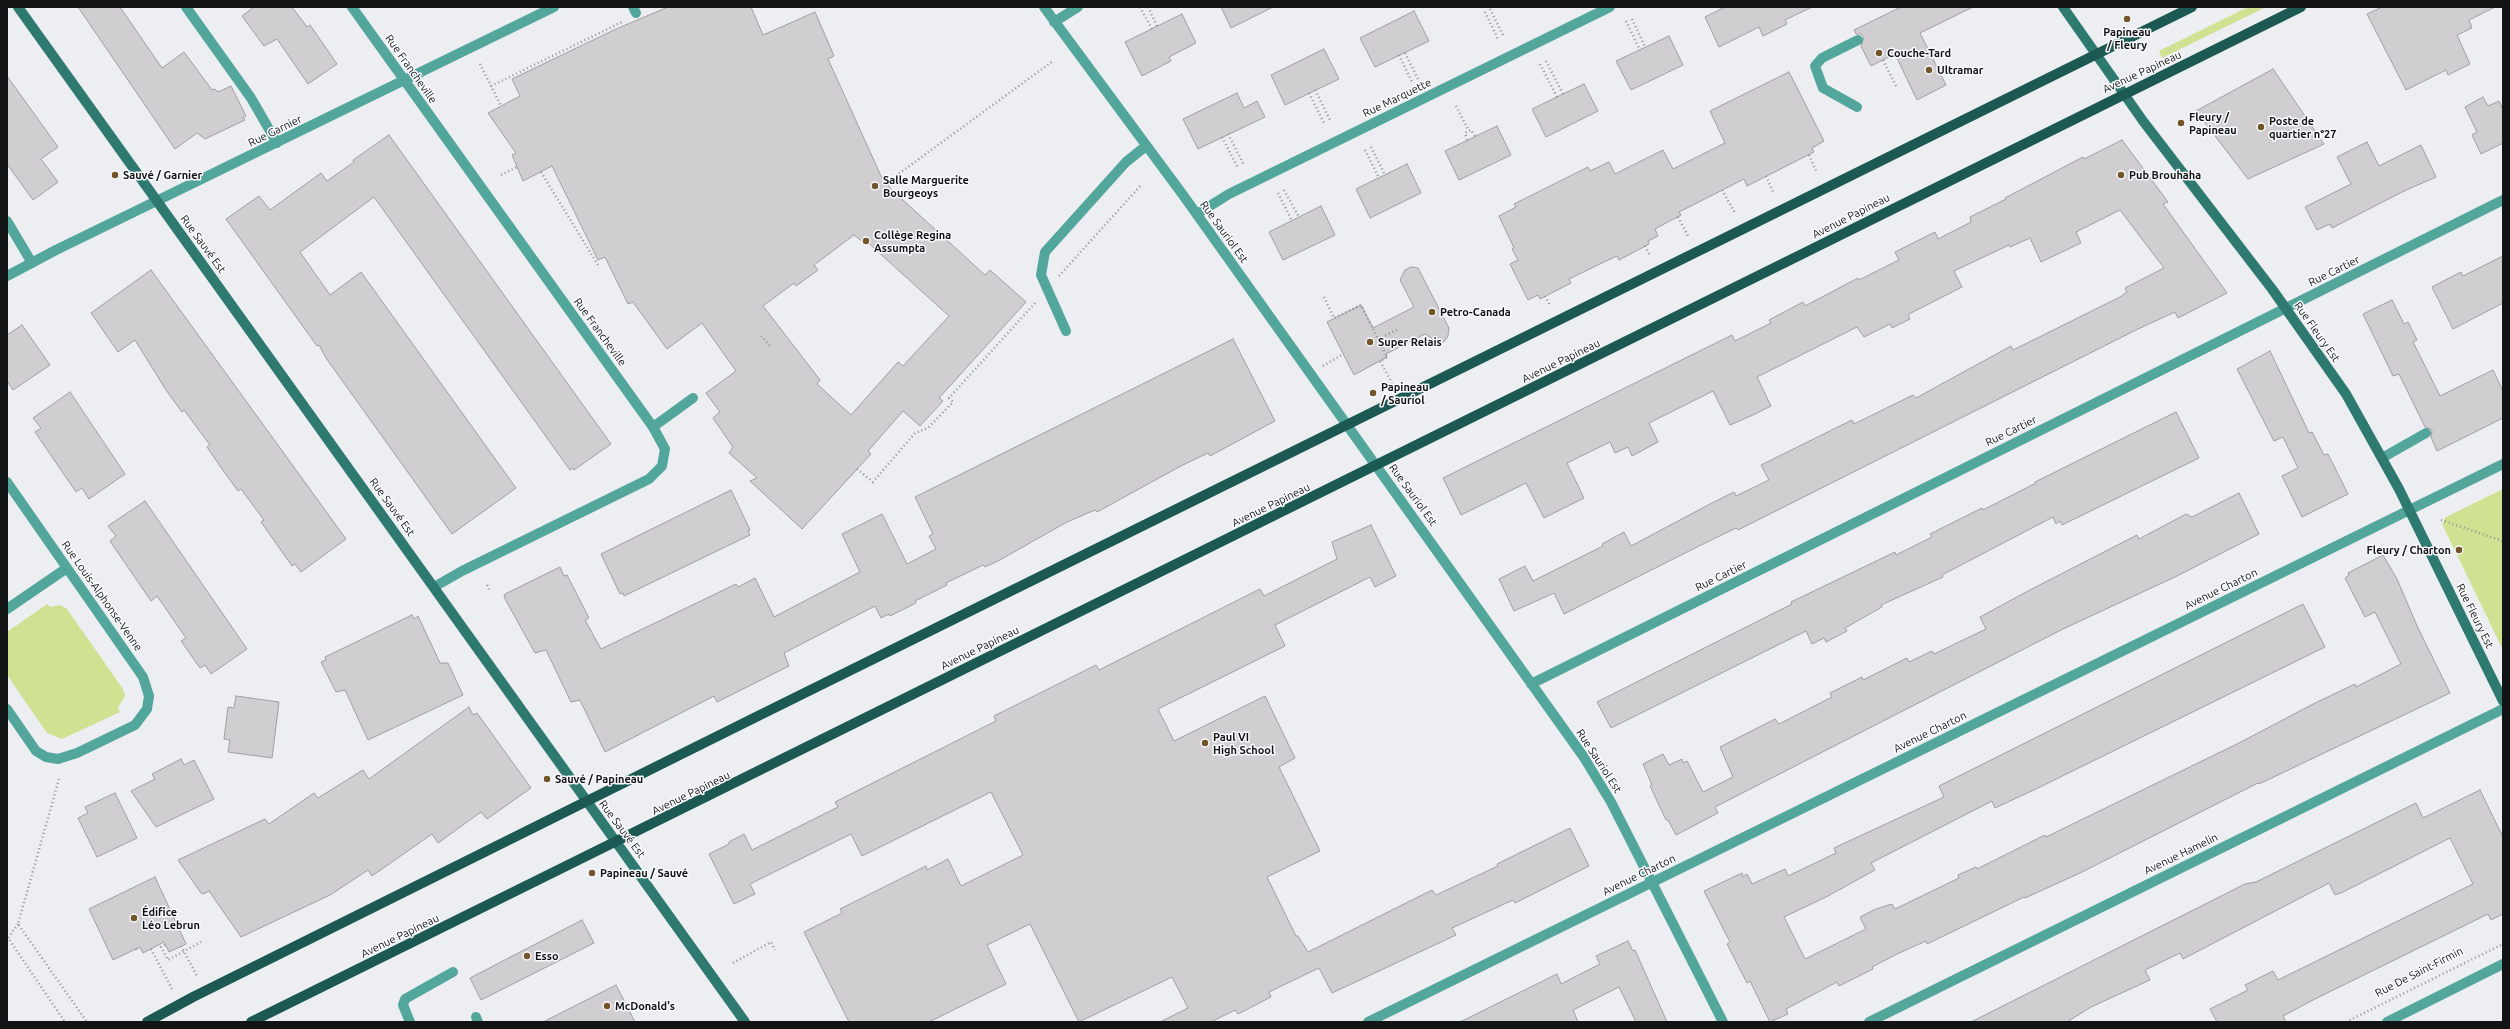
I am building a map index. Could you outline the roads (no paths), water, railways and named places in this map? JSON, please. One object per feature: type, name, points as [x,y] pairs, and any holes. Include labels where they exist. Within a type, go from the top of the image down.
[{"type":"main road","name":"Rue Sauvé Est","points":[[18,7],[745,1022]]},
{"type":"main road","name":"Rue Fleury Est","points":[[2063,7],[2123,94],[2286,308],[2346,394],[2382,458],[2503,701]]},
{"type":"main road","points":[[147,1022],[226,980],[2192,7]]},
{"type":"main road","name":"Avenue Papineau","points":[[251,1022],[617,842],[2294,8]]},
{"type":"street","points":[[186,7],[259,110],[277,143]]},
{"type":"street","name":"Rue Francheville","points":[[352,7],[653,426],[663,443],[665,455],[662,466],[654,475],[462,571],[434,587]]},
{"type":"street","name":"Rue Garnier","points":[[7,276],[32,262],[554,7]]},
{"type":"street","name":"Rue Sauriol Est","points":[[1044,7],[1197,214],[1583,756],[1611,802],[1723,1022]]},
{"type":"street","points":[[1054,22],[1078,7]]},
{"type":"street","name":"Rue Marquette","points":[[1197,214],[1228,194],[1610,7]]},
{"type":"street","points":[[1857,107],[1824,88],[1815,66],[1822,58],[1858,40]]},
{"type":"street","points":[[1066,330],[1041,275],[1045,252],[1126,162],[1146,146]]},
{"type":"street","name":"Rue Cartier","points":[[1531,684],[2503,200]]},
{"type":"street","points":[[7,221],[32,262]]},
{"type":"street","points":[[653,426],[693,398]]},
{"type":"street","points":[[2382,458],[2426,433]]},
{"type":"street","name":"Avenue Charton","points":[[1368,1022],[2503,464]]},
{"type":"street","name":"Rue Louis-Alphonse-Venne","points":[[7,482],[146,683],[149,696],[147,709],[140,720],[131,727],[71,756],[52,759],[36,751],[7,709]]},
{"type":"street","points":[[7,609],[67,568]]},
{"type":"street","name":"Avenue Hamelin","points":[[1869,1022],[2503,709]]},
{"type":"street","points":[[2387,1022],[2503,964]]},
{"type":"street","points":[[410,1022],[403,1005],[405,999],[453,972]]},
{"type":"place","name":"Papineau / Fleury","points":[[2127,19]]},
{"type":"place","name":"Couche-Tard","points":[[1879,53]]},
{"type":"place","name":"Ultramar","points":[[1929,70]]},
{"type":"place","name":"Fleury / Papineau","points":[[2181,123]]},
{"type":"place","name":"Poste de quartier n°27","points":[[2261,127]]},
{"type":"place","name":"Sauvé / Garnier","points":[[115,175]]},
{"type":"place","name":"Pub Brouhaha","points":[[2121,175]]},
{"type":"place","name":"Salle Marguerite Bourgeoys","points":[[875,186]]},
{"type":"place","name":"Collège Regina Assumpta","points":[[866,241]]},
{"type":"place","name":"Petro-Canada","points":[[1432,312]]},
{"type":"place","name":"Super Relais","points":[[1370,342]]},
{"type":"place","name":"Papineau / Sauriol","points":[[1373,393]]},
{"type":"place","name":"Fleury / Charton","points":[[2459,550]]},
{"type":"place","name":"Paul VI High School","points":[[1205,743]]},
{"type":"place","name":"Sauvé / Papineau","points":[[547,779]]},
{"type":"place","name":"Papineau / Sauvé","points":[[592,873]]},
{"type":"place","name":"Édifice Léo Lebrun","points":[[134,918]]},
{"type":"place","name":"Esso","points":[[527,956]]},
{"type":"place","name":"McDonald's","points":[[607,1006]]}]
